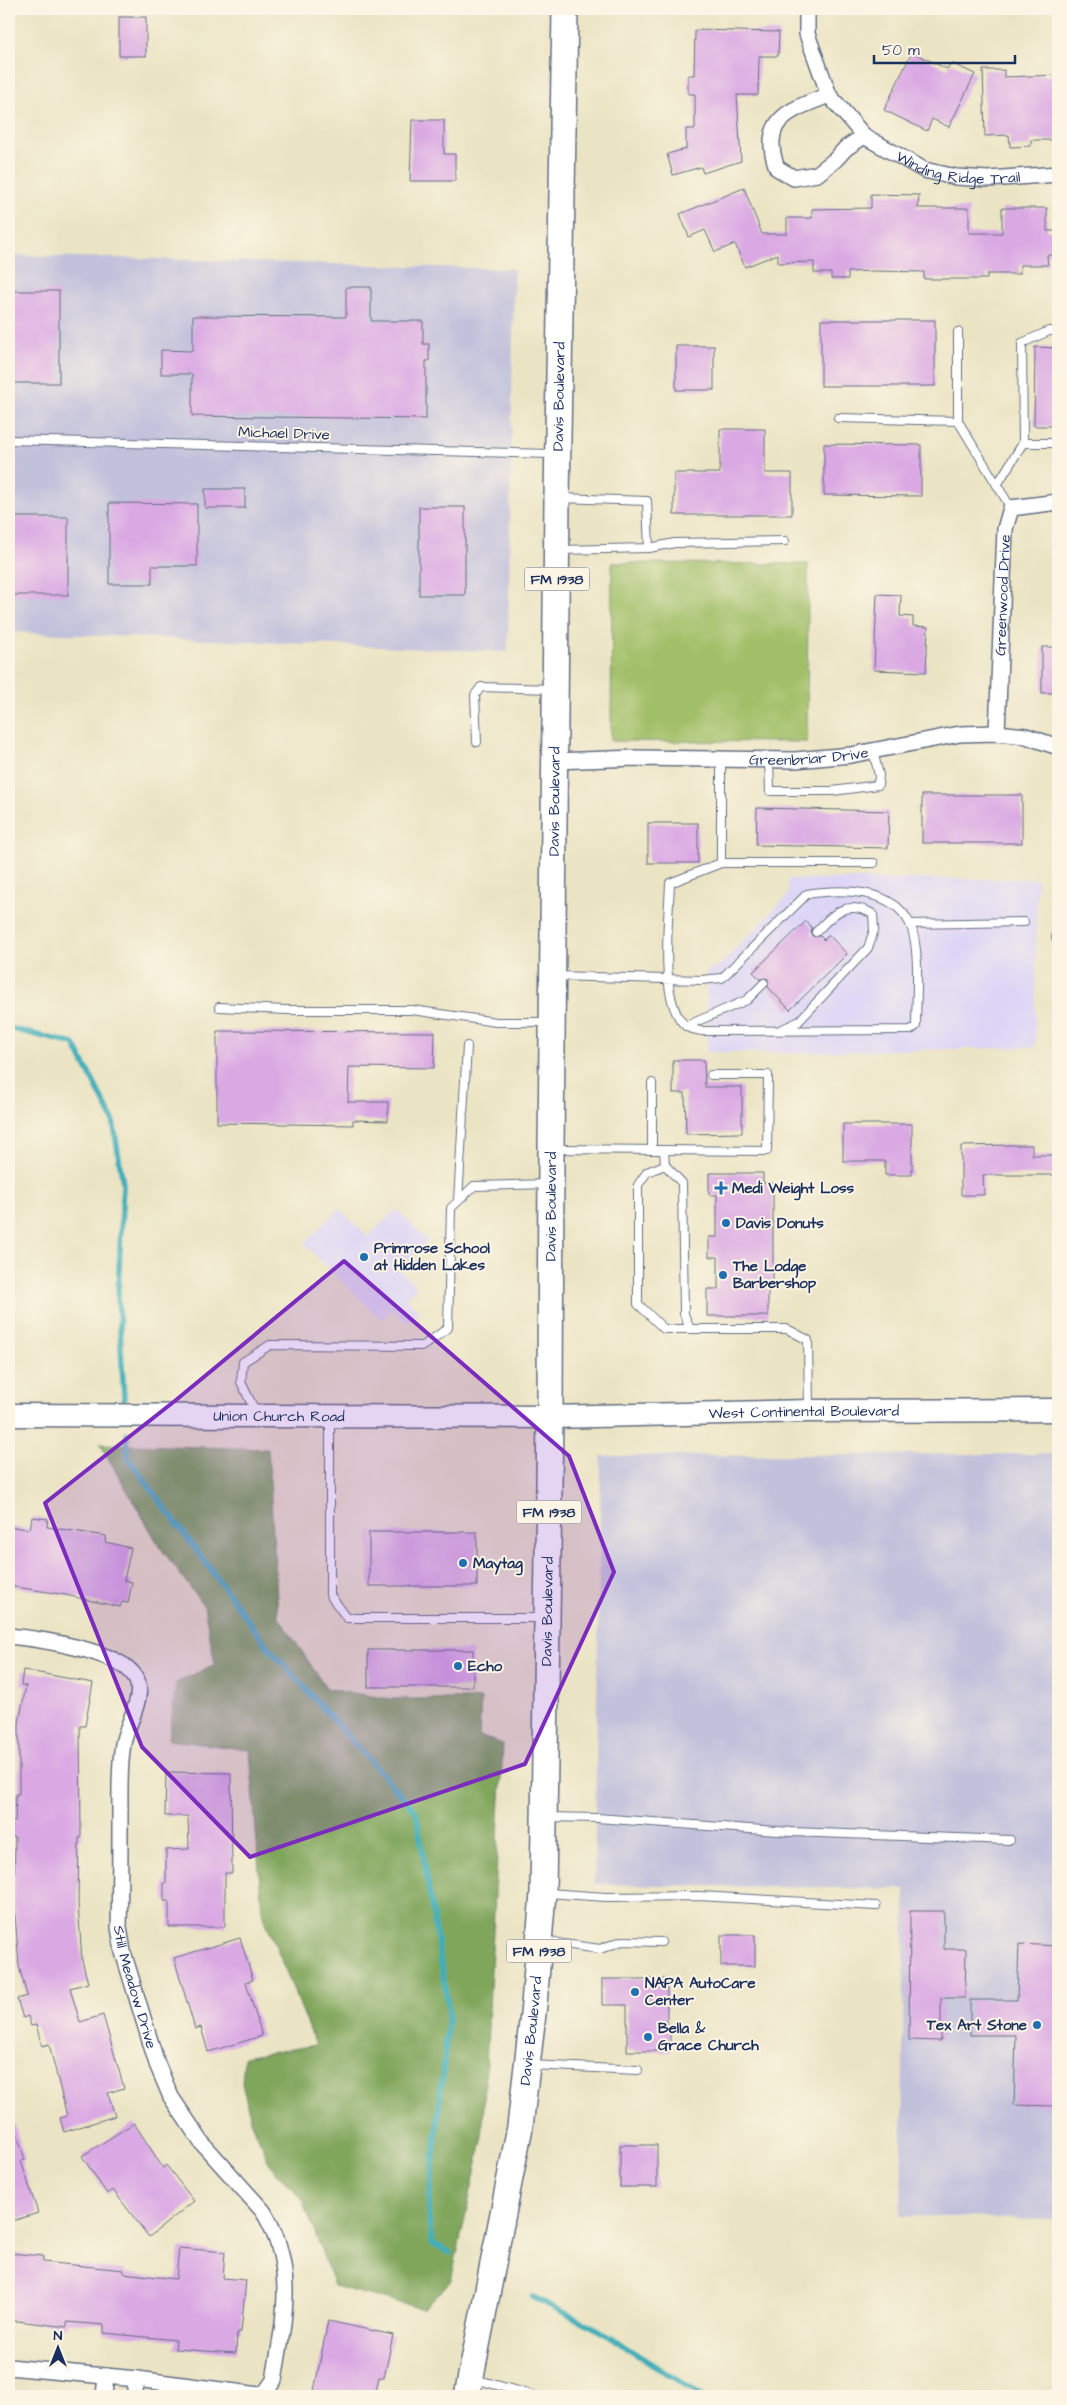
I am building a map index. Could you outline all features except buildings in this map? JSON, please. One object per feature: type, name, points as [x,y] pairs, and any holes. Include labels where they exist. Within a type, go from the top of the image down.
[{"type":"main road","name":"Davis Boulevard","points":[[469,2387],[510,2185],[528,2065],[543,1893],[548,1618],[557,498],[565,9]]},
{"type":"street","name":"Winding Ridge Trail","points":[[807,9],[807,34],[829,95],[864,136],[924,170],[956,177],[988,179],[1058,174]]},
{"type":"street","points":[[829,95],[783,116],[772,133],[770,150],[777,168],[794,178],[817,174],[835,160],[846,148],[864,136]]},
{"type":"street","points":[[1011,508],[1058,502]]},
{"type":"street","name":"Greenwood Drive","points":[[997,733],[1006,530],[1011,508]]},
{"type":"street","name":"Greenbriar Drive","points":[[555,761],[795,760],[851,755],[960,734],[997,733],[1026,736],[1058,747]]},
{"type":"street","name":"West Continental Boulevard","points":[[550,1417],[810,1411],[1058,1410]]},
{"type":"street","name":"Union Church Road","points":[[9,1415],[550,1417]]},
{"type":"street","name":"Still Meadow Drive","points":[[9,1636],[57,1643],[93,1653],[120,1663],[136,1676],[138,1700],[124,1737],[120,1767],[120,1940],[157,2064],[171,2097],[196,2136],[263,2211],[277,2238],[284,2267],[284,2298],[274,2380],[265,2393],[252,2396],[137,2379]]},
{"type":"street","points":[[9,2367],[137,2379],[134,2396]]},
{"type":"street","points":[[104,2396],[106,2376]]},
{"type":"lane","points":[[997,485],[1024,443],[1022,343],[1049,331],[1058,331]]},
{"type":"lane","points":[[958,332],[958,421],[1011,508]]},
{"type":"lane","points":[[838,418],[958,421]]},
{"type":"lane","name":"Michael Drive","points":[[9,440],[558,454]]},
{"type":"lane","points":[[1024,443],[1058,443]]},
{"type":"lane","points":[[557,498],[647,501],[649,548]]},
{"type":"lane","points":[[558,550],[649,548],[675,543],[785,541]]},
{"type":"lane","points":[[477,742],[475,695],[481,688],[556,689]]},
{"type":"lane","points":[[769,760],[770,791],[833,791],[878,785],[879,775],[873,751]]},
{"type":"lane","points":[[721,759],[721,863]]},
{"type":"lane","points":[[553,976],[667,978],[701,980],[722,978],[807,894],[826,891],[862,892],[887,902],[902,913],[910,924],[915,945],[916,1026],[912,1030],[701,1031],[686,1026],[675,1009],[667,978],[670,883],[721,863],[874,863]]},
{"type":"lane","points":[[778,1031],[798,1022],[868,948],[874,930],[873,914],[862,908],[846,907],[830,917],[816,932]]},
{"type":"lane","points":[[910,924],[1024,922]]},
{"type":"lane","points":[[1056,938],[1058,926]]},
{"type":"lane","points":[[686,1026],[747,1000],[764,983]]},
{"type":"lane","points":[[218,1007],[412,1010],[496,1022],[552,1022]]},
{"type":"lane","points":[[458,1201],[467,1046]]},
{"type":"lane","points":[[551,1149],[767,1151],[768,1075],[711,1075]]},
{"type":"lane","points":[[652,1083],[652,1150]]},
{"type":"lane","points":[[664,1150],[665,1166],[682,1183],[684,1314],[690,1328]]},
{"type":"lane","points":[[665,1166],[647,1172],[638,1185],[638,1304],[664,1330],[690,1328],[787,1328],[808,1340],[810,1411]]},
{"type":"lane","points":[[258,1416],[241,1382],[243,1362],[270,1345],[423,1346],[448,1328],[451,1208],[474,1186],[551,1184]]},
{"type":"lane","points":[[330,1416],[330,1595],[347,1618],[548,1618]]},
{"type":"lane","points":[[544,1817],[596,1818],[792,1832],[1010,1840]]},
{"type":"lane","points":[[543,1893],[606,1897],[699,1896],[876,1906]]},
{"type":"lane","points":[[540,1940],[600,1949],[622,1941],[661,1942]]},
{"type":"lane","points":[[528,2065],[638,2070]]},
{"type":"lane","points":[[469,2387],[535,2396]]},
{"type":"highlighted area","points":[[344,1261],[569,1456],[614,1572],[525,1764],[250,1857],[142,1747],[45,1503],[176,1400]]},
{"type":"shaded area","points":[[9,255],[514,269],[508,652],[9,632]]},
{"type":"shaded area","points":[[788,879],[1037,879],[1035,1047],[790,1053],[707,1052],[706,971],[721,964],[788,895]]},
{"type":"shaded area","name":"Primrose School at Hidden Lakes","points":[[339,1208],[368,1237],[396,1209],[428,1241],[400,1270],[417,1287],[406,1298],[420,1311],[407,1323],[392,1309],[381,1320],[304,1244]]},
{"type":"shaded area","points":[[1058,1454],[1058,2219],[901,2216],[905,1889],[594,1884],[601,1456]]},
{"type":"green space","points":[[612,563],[808,564],[807,742],[611,741]]},
{"type":"green space","points":[[100,1444],[268,1449],[278,1616],[327,1689],[391,1699],[481,1699],[479,1736],[503,1744],[482,2141],[451,2281],[423,2309],[334,2286],[304,2202],[270,2165],[251,2120],[242,2083],[244,2057],[316,2045],[262,1912],[250,1750],[169,1740],[176,1683],[215,1664],[204,1606],[160,1547]]},
{"type":"waterway","points":[[9,1028],[74,1044],[113,1120],[123,1184],[118,1295],[124,1399]]},
{"type":"waterway","points":[[127,1433],[128,1458],[268,1647],[416,1812],[449,2012],[428,2213],[432,2243],[450,2253]]},
{"type":"waterway","points":[[533,2297],[599,2330],[702,2396]]},
{"type":"place","name":"Medi Weight Loss","points":[[721,1188]]},
{"type":"place","name":"Davis Donuts","points":[[726,1223]]},
{"type":"place","name":"Primrose School at Hidden Lakes","points":[[364,1257]]},
{"type":"place","name":"The Lodge Barbershop","points":[[723,1275]]},
{"type":"place","name":"Maytag","points":[[463,1563]]},
{"type":"place","name":"Echo","points":[[458,1666]]},
{"type":"place","name":"NAPA AutoCare Center","points":[[635,1992]]},
{"type":"place","name":"Tex Art Stone","points":[[1037,2025]]},
{"type":"place","name":"Bella & Grace Church","points":[[648,2037]]}]
